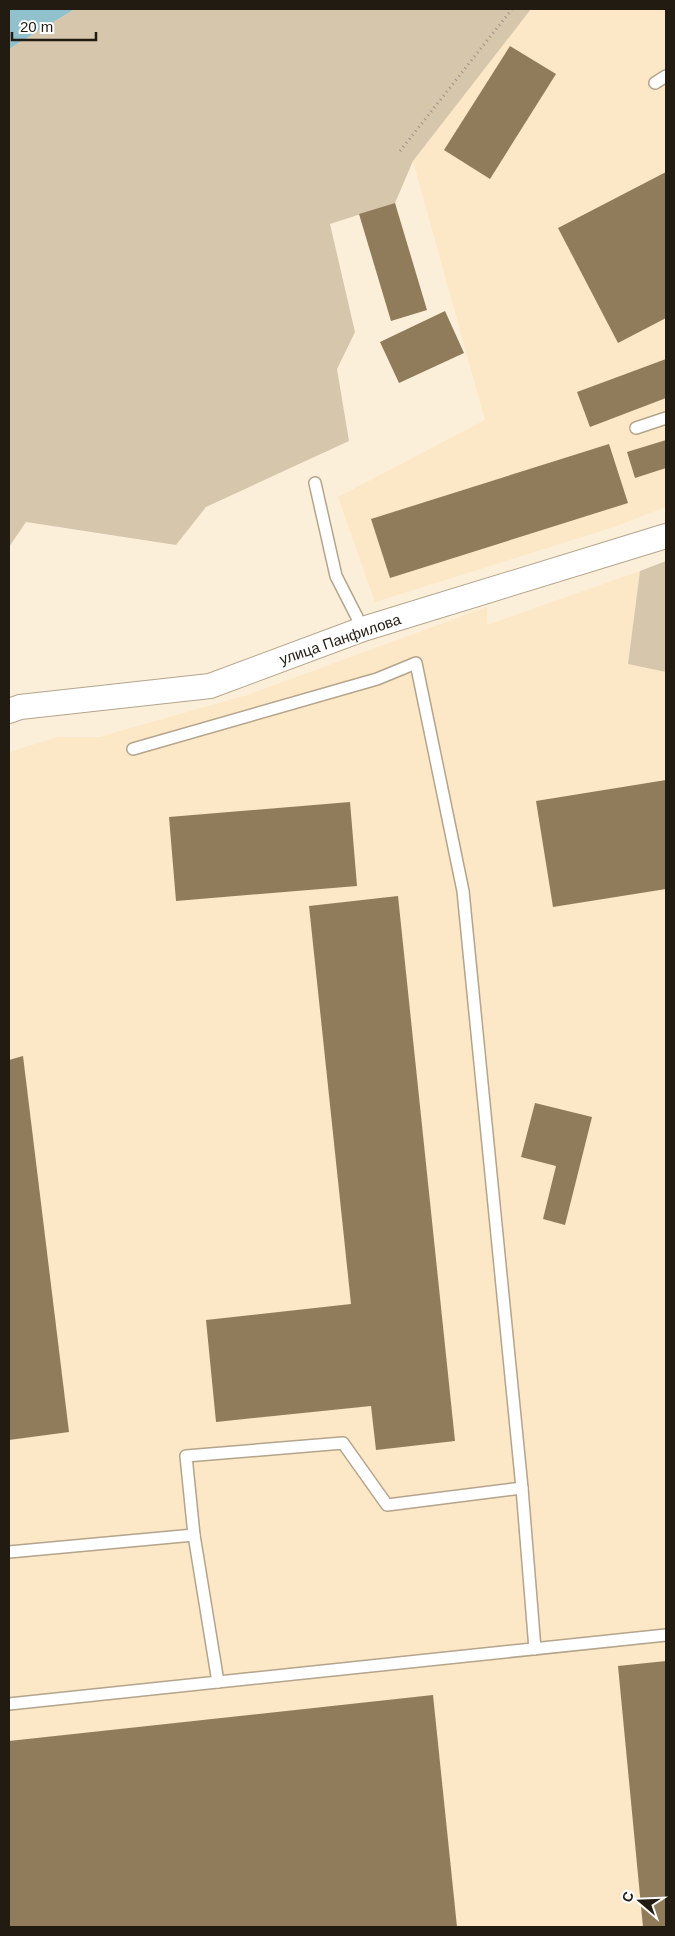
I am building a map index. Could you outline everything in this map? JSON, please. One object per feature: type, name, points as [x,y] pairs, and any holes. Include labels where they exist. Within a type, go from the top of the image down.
[{"type":"street","name":"улица Панфилова","points":[[9,711],[20,707],[210,686],[363,629],[666,536]]},
{"type":"lane","points":[[655,84],[666,76]]},
{"type":"lane","points":[[636,428],[666,418]]},
{"type":"lane","points":[[315,483],[336,576],[363,629]]},
{"type":"lane","points":[[133,748],[377,679],[416,662],[463,891],[522,1488],[534,1649]]},
{"type":"lane","points":[[218,1682],[194,1535],[186,1456],[343,1443],[387,1505],[522,1488]]},
{"type":"lane","points":[[9,1552],[194,1535]]},
{"type":"lane","points":[[9,1704],[666,1635]]},
{"type":"path","points":[[400,151],[512,9]]},
{"type":"shaded area","points":[[75,9],[531,9],[413,161],[395,203],[330,224],[355,332],[337,369],[349,441],[206,507],[176,545],[26,522],[9,547],[9,49]]},
{"type":"shaded area","points":[[531,9],[666,9],[666,507],[614,527],[375,602],[338,497],[485,420],[413,161]]},
{"type":"shaded area","points":[[666,561],[666,672],[628,664],[640,571]]},
{"type":"shaded area","points":[[640,571],[628,664],[666,672],[666,1927],[9,1927],[9,752],[58,737],[99,737],[247,695],[487,607],[487,625]]},
{"type":"water","points":[[9,9],[75,9],[9,49]]},
{"type":"building","points":[[510,46],[556,74],[490,179],[444,150]]},
{"type":"building","points":[[666,172],[666,318],[618,343],[558,228]]},
{"type":"building","points":[[395,203],[427,310],[391,321],[359,214]]},
{"type":"building","points":[[445,311],[464,353],[399,383],[380,342]]},
{"type":"building","points":[[666,359],[666,398],[590,427],[577,392]]},
{"type":"building","points":[[666,440],[666,468],[635,478],[627,452]]},
{"type":"building","points":[[609,444],[628,503],[390,578],[371,519]]},
{"type":"building","points":[[666,780],[666,889],[553,907],[536,801]]},
{"type":"building","points":[[350,802],[357,886],[176,901],[169,817]]},
{"type":"building","points":[[398,896],[455,1441],[376,1450],[371,1406],[216,1422],[206,1320],[351,1304],[309,906]]},
{"type":"building","points":[[23,1056],[69,1432],[9,1440],[9,1060]]},
{"type":"building","points":[[535,1103],[592,1117],[565,1225],[543,1219],[556,1166],[521,1157]]},
{"type":"building","points":[[666,1661],[666,1927],[643,1927],[618,1666]]},
{"type":"building","points":[[433,1695],[457,1927],[9,1927],[9,1741]]}]
